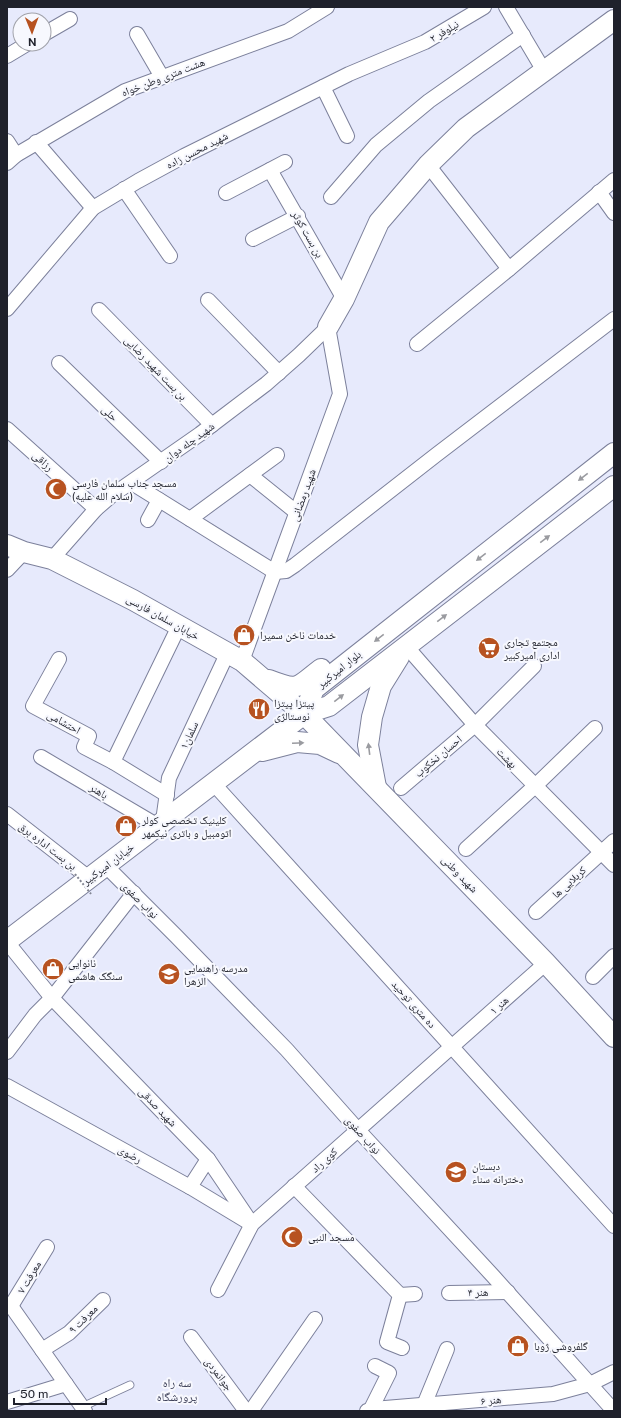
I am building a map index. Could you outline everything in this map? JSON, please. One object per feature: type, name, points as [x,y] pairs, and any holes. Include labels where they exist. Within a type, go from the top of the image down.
[{"type":"main road","points":[[328,327],[344,299],[379,222],[428,165],[466,128],[612,19]]},
{"type":"main road","name":"بلوار امیرکبیر","points":[[304,714],[314,689],[352,658],[611,463]]},
{"type":"main road","name":"بلوار امیرکبیر","points":[[304,714],[329,706],[614,486]]},
{"type":"main road","name":"خیابان سلمان فارسی","points":[[15,548],[52,559],[133,600],[235,657],[304,714]]},
{"type":"main road","points":[[376,787],[368,745],[372,717],[381,686],[406,646]]},
{"type":"main road","points":[[262,678],[288,688],[298,688],[332,661],[352,658]]},
{"type":"main road","name":"شهید وطنی","points":[[304,714],[546,963],[614,1037]]},
{"type":"main road","name":"خیابان امیرکبیر","points":[[7,941],[304,714]]},
{"type":"main road","points":[[247,757],[267,749],[297,742],[320,744],[345,756]]},
{"type":"street","name":"هشت متری وطن خواه","points":[[11,159],[36,142],[125,91],[288,31],[327,7]]},
{"type":"street","name":"نیلوفر ۲","points":[[425,42],[484,7]]},
{"type":"street","points":[[506,7],[544,71]]},
{"type":"street","points":[[52,29],[70,19]]},
{"type":"street","points":[[137,34],[162,77]]},
{"type":"street","points":[[331,196],[376,145],[429,101],[523,35]]},
{"type":"street","name":"شهید محسن زاده","points":[[7,309],[93,208],[184,156],[348,74],[425,42]]},
{"type":"street","points":[[323,87],[347,136]]},
{"type":"street","points":[[7,141],[11,159]]},
{"type":"street","points":[[36,142],[93,208]]},
{"type":"street","points":[[226,193],[285,162]]},
{"type":"street","points":[[428,165],[509,270]]},
{"type":"street","name":"بن بست کوثر","points":[[270,170],[298,216],[344,299]]},
{"type":"street","points":[[417,344],[509,270],[614,180]]},
{"type":"street","points":[[124,189],[170,256]]},
{"type":"street","points":[[599,192],[614,213]]},
{"type":"street","points":[[253,239],[298,216]]},
{"type":"street","points":[[208,300],[279,373]]},
{"type":"street","name":"بن بست شهید رضایی","points":[[99,310],[212,425]]},
{"type":"street","points":[[132,483],[275,572],[286,571],[614,319]]},
{"type":"street","name":"شهید چله دوان","points":[[52,559],[96,510],[111,496],[132,483],[212,425],[279,373],[300,356],[328,327]]},
{"type":"street","name":"شهید رمضانی","points":[[235,657],[275,572],[340,394],[328,327]]},
{"type":"street","name":"حلی","points":[[59,363],[161,462]]},
{"type":"street","name":"رزاقی","points":[[7,429],[96,510]]},
{"type":"street","points":[[190,519],[277,455]]},
{"type":"street","points":[[250,475],[296,512]]},
{"type":"street","points":[[148,520],[160,500]]},
{"type":"street","points":[[7,570],[15,548]]},
{"type":"street","points":[[113,762],[179,626]]},
{"type":"street","name":"بهشت","points":[[406,646],[475,725],[614,865]]},
{"type":"street","name":"سلمان۱","points":[[160,824],[167,795],[169,778],[235,657]]},
{"type":"street","name":"احتشامی","points":[[59,659],[33,706],[88,736],[84,747],[113,762],[167,795]]},
{"type":"street","name":"احسان نخکوب","points":[[401,788],[475,725],[534,666]]},
{"type":"street","points":[[466,849],[535,786],[595,728]]},
{"type":"street","name":"باهنر","points":[[41,757],[160,824]]},
{"type":"street","name":"ده متری توحید","points":[[213,783],[614,1226]]},
{"type":"street","name":"بن بست اداره برق","points":[[7,814],[85,882]]},
{"type":"street","name":"کربلایی ها","points":[[536,912],[614,841]]},
{"type":"street","name":"نواب صفوی","points":[[106,866],[287,1050],[590,1384],[609,1399],[614,1411]]},
{"type":"street","points":[[7,1052],[36,1015],[52,998],[134,894]]},
{"type":"street","name":"شهید صدقی","points":[[7,941],[52,998],[208,1159],[252,1224]]},
{"type":"street","points":[[593,977],[614,956]]},
{"type":"street","name":"هنر ۱","points":[[452,1047],[546,963]]},
{"type":"street","name":"کوی راد","points":[[218,1290],[252,1224],[452,1047]]},
{"type":"street","name":"رضوی","points":[[7,1086],[190,1187],[252,1224]]},
{"type":"street","points":[[190,1187],[208,1159]]},
{"type":"street","points":[[294,1186],[400,1295],[415,1294]]},
{"type":"street","name":"معرفت ۷","points":[[9,1305],[46,1247]]},
{"type":"street","name":"هنر ۴","points":[[449,1293],[508,1292]]},
{"type":"street","points":[[400,1295],[387,1342],[402,1348]]},
{"type":"street","name":"معرفت ۹","points":[[42,1350],[69,1333],[103,1300]]},
{"type":"street","points":[[9,1305],[83,1409]]},
{"type":"street","points":[[251,1411],[315,1319]]},
{"type":"street","name":"جوانمردی","points":[[191,1337],[246,1411]]},
{"type":"street","points":[[424,1405],[447,1349]]},
{"type":"street","points":[[370,1411],[389,1373],[375,1366]]},
{"type":"street","name":"هنر ۶","points":[[366,1411],[424,1405],[484,1406],[553,1394],[590,1384],[614,1372]]},
{"type":"street","points":[[7,1402],[66,1384]]},
{"type":"lane","points":[[83,1409],[130,1385]]},
{"type":"place","name":"مسجد جناب سلمان فارسی (سلام الله علیه)","points":[[56,489]]},
{"type":"place","name":"خدمات ناخن سمیرا","points":[[244,635]]},
{"type":"place","name":"مجتمع تجاری اداری امیرکبیر","points":[[489,648]]},
{"type":"place","name":"پیتزا پیتزا نوستالژی","points":[[259,709]]},
{"type":"place","name":"کلینیک تخصصی کولر اتومبیل و باتری نیکمهر","points":[[126,826]]},
{"type":"place","name":"نانوایی سنگک هاشمی","points":[[53,969]]},
{"type":"place","name":"مدرسه راهنمایی الزهرا","points":[[169,974]]},
{"type":"place","name":"دبستان دخترانه سناء","points":[[456,1172]]},
{"type":"place","name":"مسجد النبی","points":[[292,1237]]},
{"type":"place","name":"گلفروشی ژوبا","points":[[518,1346]]},
{"type":"district","name":"سه راه پرورشگاه","points":[[177,1390]]}]
